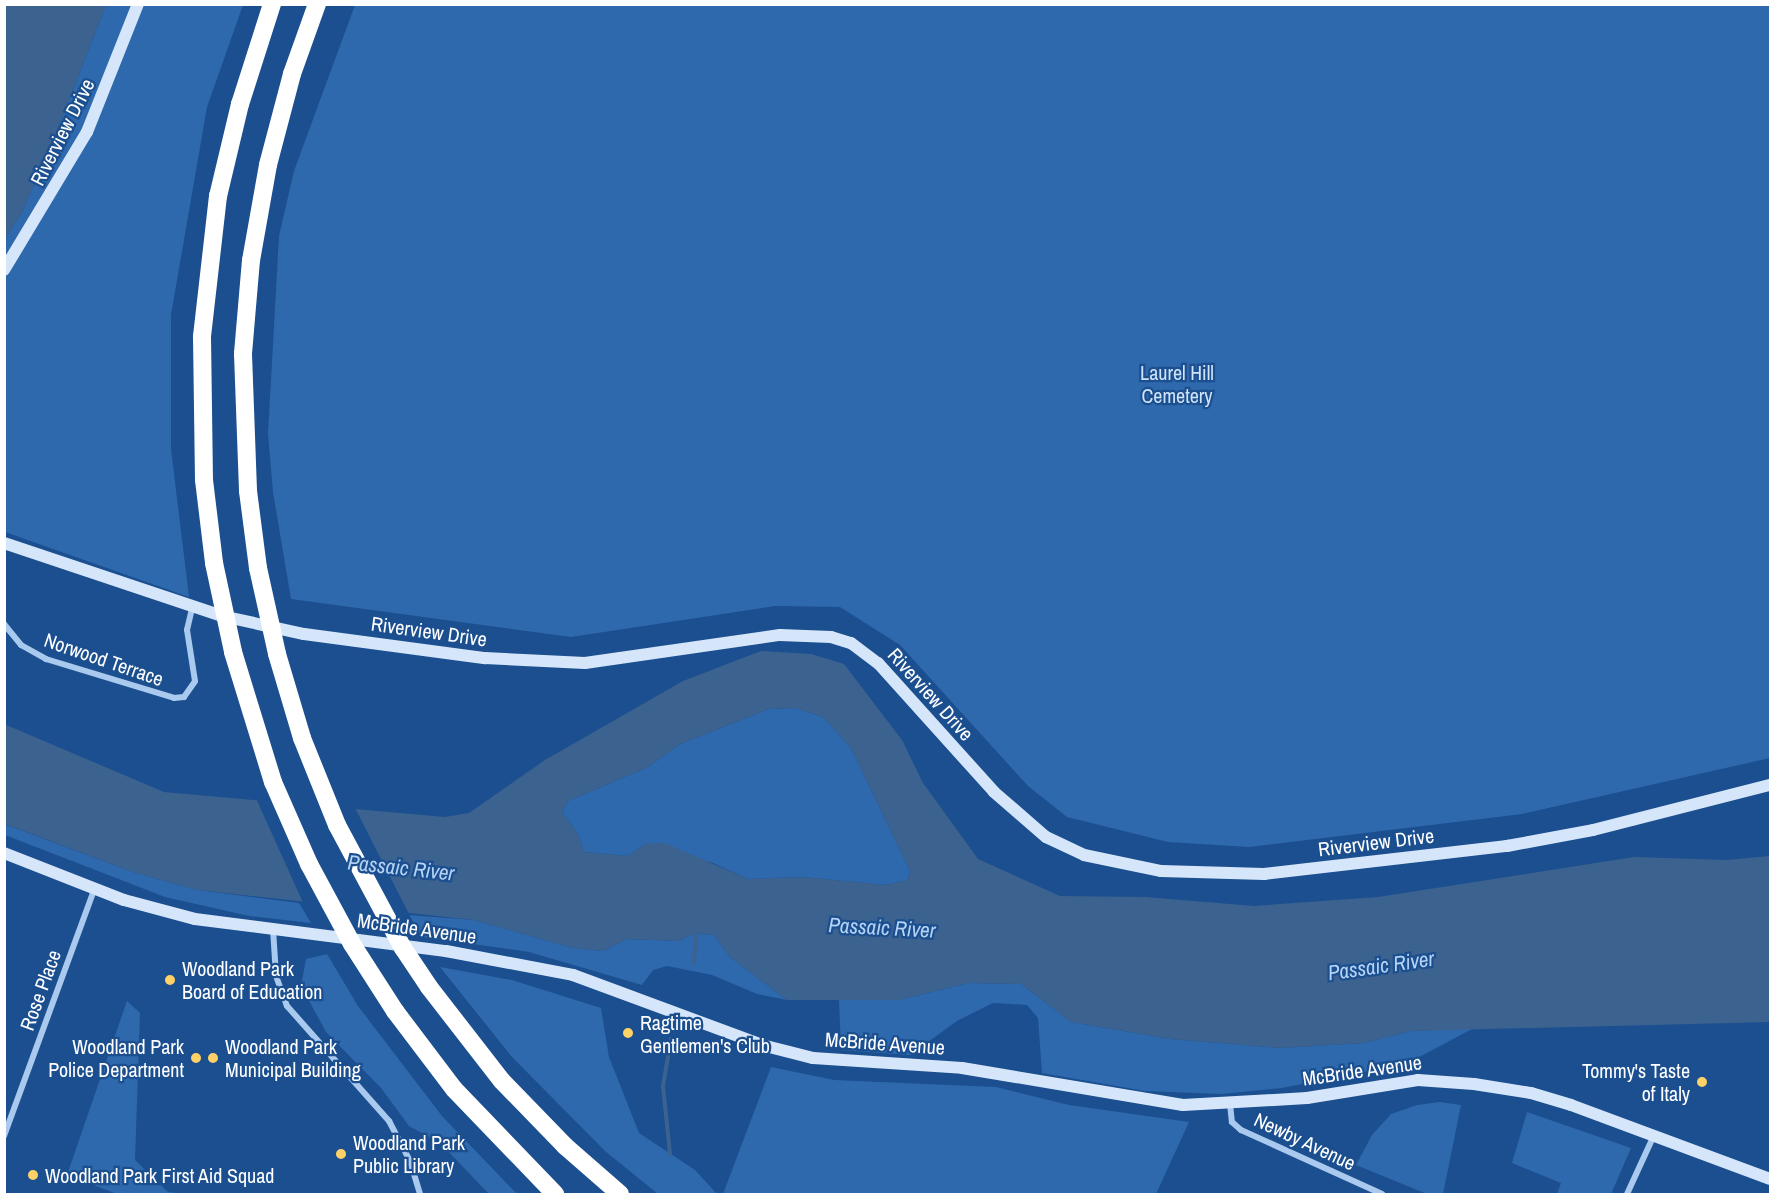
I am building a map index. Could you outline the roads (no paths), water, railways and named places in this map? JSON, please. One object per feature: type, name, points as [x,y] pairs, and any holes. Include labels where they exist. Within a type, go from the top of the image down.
[{"type":"highway","points":[[272,4],[228,150],[206,289],[202,432],[214,563],[244,696],[273,782],[330,905],[375,982],[454,1089],[555,1194]]},
{"type":"highway","points":[[317,4],[292,74],[268,165],[246,305],[244,444],[258,568],[283,675],[319,782],[368,887],[429,987],[518,1097],[620,1194]]},
{"type":"street","name":"Riverview Drive","points":[[4,270],[87,132],[138,4]]},
{"type":"street","name":"Riverview Drive","points":[[4,543],[192,609],[304,634],[550,664],[629,659],[788,634],[831,637],[851,643],[878,663],[993,792],[1046,837],[1108,861],[1188,874],[1273,874],[1507,846],[1593,830],[1770,785]]},
{"type":"street","name":"Norwood Terrace","points":[[4,624],[21,645],[46,659],[174,698],[184,697],[195,681],[187,630],[192,609]]},
{"type":"street","name":"McBride Avenue","points":[[4,853],[94,890],[195,919],[535,966],[631,995],[762,1045],[813,1058],[846,1063],[962,1068],[1173,1104],[1230,1104],[1443,1080],[1531,1093],[1654,1135],[1770,1179]]},
{"type":"street","name":"Rose Place","points":[[4,1136],[94,890]]},
{"type":"street","points":[[273,928],[276,976],[287,1006],[389,1121],[399,1137],[420,1194]]},
{"type":"street","name":"Newby Avenue","points":[[1230,1104],[1232,1122],[1241,1130],[1382,1194]]},
{"type":"street","points":[[1627,1194],[1654,1135]]},
{"type":"water","points":[[5,4],[106,5],[47,156],[22,212],[5,239]]},
{"type":"water","name":"Passaic River","points":[[761,651],[811,654],[844,664],[902,740],[923,783],[978,859],[1060,896],[1145,897],[1254,906],[1378,897],[1634,857],[1727,860],[1770,856],[1770,1022],[1411,1031],[1363,1043],[1280,1048],[1170,1039],[1071,1022],[1021,984],[969,983],[899,1000],[787,1000],[730,957],[714,935],[696,933],[678,941],[627,939],[603,951],[573,948],[474,920],[197,890],[133,872],[5,824],[4,724],[164,792],[445,817],[469,813],[545,760],[683,681]],"holes":[[[795,708],[823,717],[851,748],[910,871],[907,880],[886,885],[803,877],[748,879],[665,843],[645,844],[628,856],[584,852],[577,832],[562,813],[568,801],[648,767],[680,744],[769,709]]]},
{"type":"waterway","points":[[694,963],[696,933]]},
{"type":"waterway","points":[[670,1154],[663,1086],[671,1039]]},
{"type":"place","name":"Woodland Park Board of Education","points":[[170,980]]},
{"type":"place","name":"Ragtime Gentlemen's Club","points":[[628,1033]]},
{"type":"place","name":"Woodland Park Police Department","points":[[196,1058]]},
{"type":"place","name":"Woodland Park Municipal Building","points":[[213,1058]]},
{"type":"place","name":"Tommy's Taste of Italy","points":[[1702,1082]]},
{"type":"place","name":"Woodland Park Public Library","points":[[341,1154]]},
{"type":"place","name":"Woodland Park First Aid Squad","points":[[33,1175]]},
{"type":"park label","name":"Laurel Hill Cemetery","points":[[1177,384]]}]
